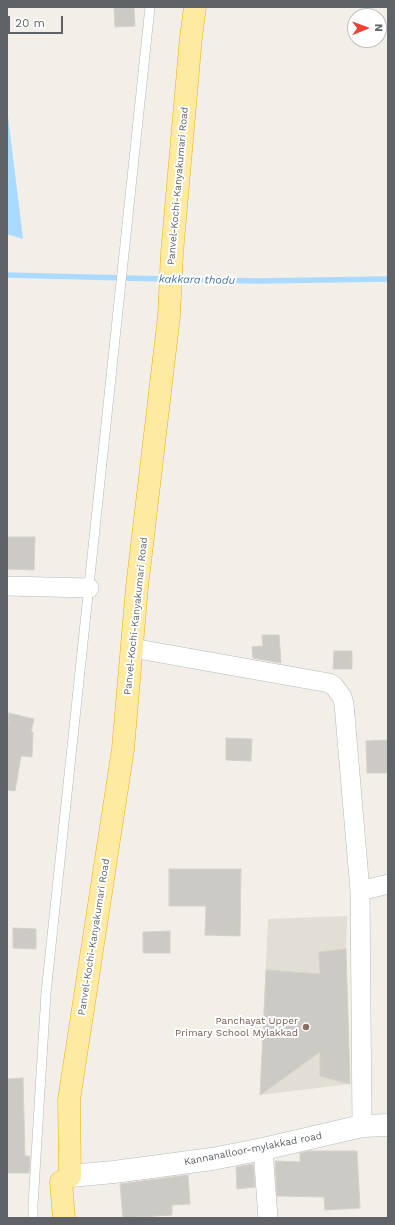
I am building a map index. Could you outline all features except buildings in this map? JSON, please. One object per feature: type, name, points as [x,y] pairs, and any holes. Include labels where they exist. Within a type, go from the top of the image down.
[{"type":"highway","name":"Panvel-Kochi-Kanyakumari Road","points":[[64,1218],[61,1182],[70,1176],[69,1100],[123,749],[137,587],[169,316],[172,253],[190,45],[195,7]]},
{"type":"main road","name":"Kannanalloor-mylakkad road","points":[[70,1176],[114,1172],[212,1159],[362,1126],[388,1125]]},
{"type":"street","points":[[7,586],[89,588]]},
{"type":"street","points":[[132,648],[329,684],[334,686],[342,697],[344,704],[360,891],[362,1126]]},
{"type":"street","points":[[360,891],[388,884]]},
{"type":"street","points":[[263,1149],[268,1218]]},
{"type":"lane","points":[[33,1218],[32,1205],[46,993],[150,7]]},
{"type":"shaded area","name":"Panchayat Upper Primary School Mylakkad","points":[[347,916],[346,949],[350,1084],[260,1095],[268,919]]},
{"type":"water","points":[[7,108],[23,239],[7,234]]},
{"type":"waterway","name":"kakkara thodu","points":[[7,275],[166,279]]},
{"type":"waterway","name":"kakkara thodu","points":[[174,279],[256,281],[388,279]]},
{"type":"place","name":"Panchayat Upper Primary School Mylakkad","points":[[306,1027]]}]
